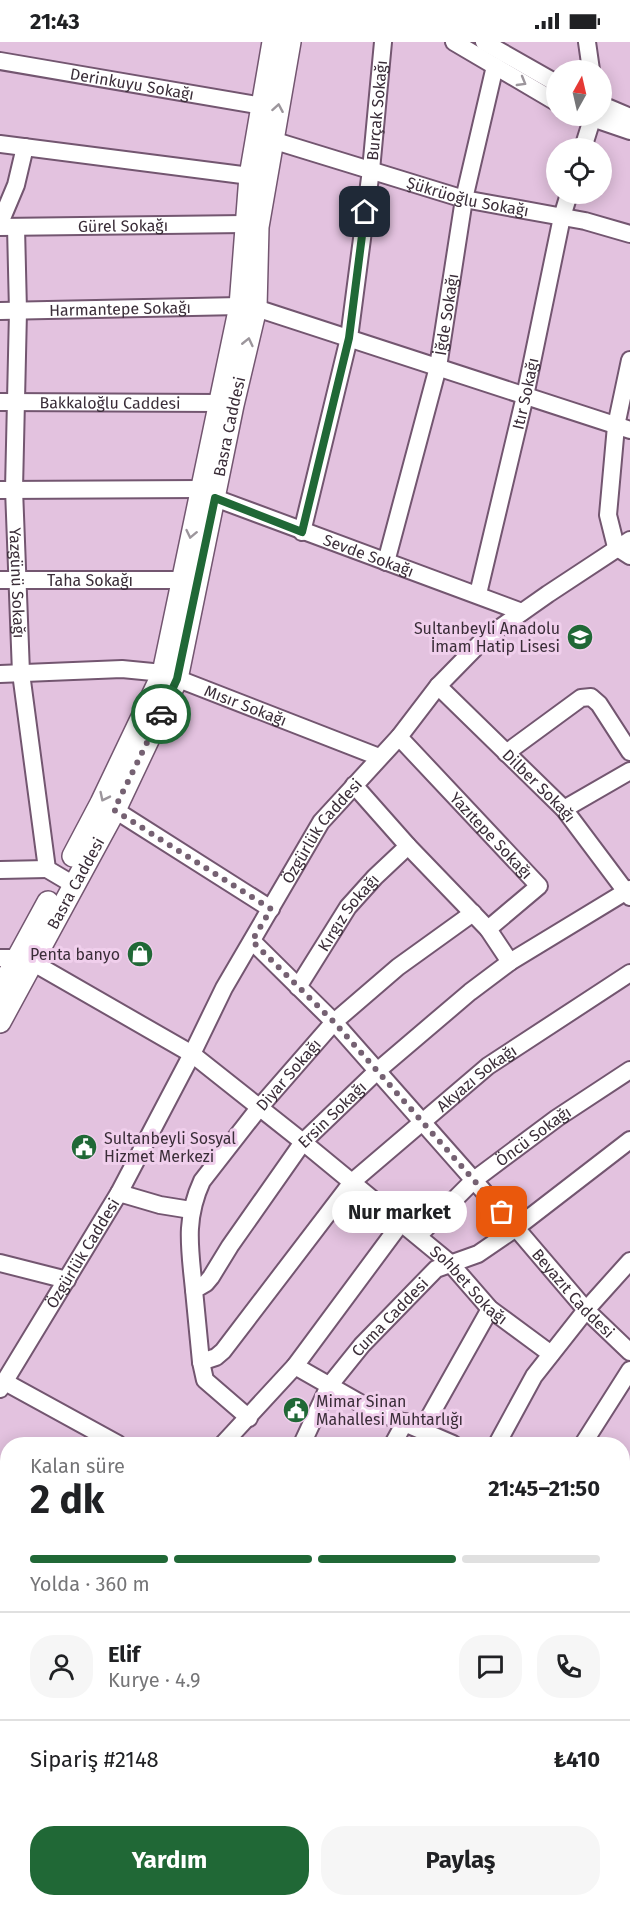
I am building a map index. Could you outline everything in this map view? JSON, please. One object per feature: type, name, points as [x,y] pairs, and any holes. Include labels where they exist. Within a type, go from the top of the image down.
[{"type":"main road","name":"Basra Caddesi","points":[[0,990],[170,676],[182,580],[208,494],[219,403],[248,307],[245,224],[250,176],[273,42]]},
{"type":"main road","name":"Basra Caddesi","points":[[61,877],[114,810],[170,676],[248,307],[258,227],[290,42]]},
{"type":"main road","name":"Basra Caddesi","points":[[0,1022],[16,959]]},
{"type":"street","name":"Burçak Sokağı","points":[[302,532],[349,338],[371,170],[383,42]]},
{"type":"street","points":[[454,42],[546,96]]},
{"type":"street","points":[[484,42],[546,77]]},
{"type":"street","points":[[587,42],[590,60]]},
{"type":"street","name":"Derinkuyu Sokağı","points":[[0,61],[263,106]]},
{"type":"street","name":"İğde Sokağı","points":[[386,561],[438,367],[464,199],[495,66]]},
{"type":"street","points":[[612,116],[630,117]]},
{"type":"street","points":[[612,123],[630,132]]},
{"type":"street","name":"Şükrüoğlu Sokağı","points":[[272,140],[464,199],[562,217],[630,234]]},
{"type":"street","points":[[0,144],[250,176]]},
{"type":"street","points":[[5,226],[25,147]]},
{"type":"street","name":"Itır Sokağı","points":[[478,594],[525,396],[566,204]]},
{"type":"street","name":"Gürel Sokağı","points":[[5,226],[245,224]]},
{"type":"street","name":"Yazgünü Sokağı","points":[[5,226],[18,310],[8,402],[8,580],[21,673],[61,877]]},
{"type":"street","name":"Harmantepe Sokağı","points":[[0,311],[248,307],[623,428]]},
{"type":"street","points":[[625,548],[608,515],[623,428],[630,360]]},
{"type":"street","name":"Bakkaloğlu Caddesi","points":[[8,402],[219,403]]},
{"type":"street","name":"Sevde Sokağı","points":[[7,490],[208,494],[302,532],[478,594],[522,612]]},
{"type":"street","name":"Özgürlük Caddesi","points":[[3,1385],[119,1193],[224,988],[321,822],[399,737],[438,686],[484,639],[522,612],[625,548]]},
{"type":"street","name":"Taha Sokağı","points":[[8,580],[182,580]]},
{"type":"street","name":"Mısır Sokağı","points":[[0,674],[122,669],[170,676],[379,757]]},
{"type":"street","name":"Dilber Sokağı","points":[[438,686],[564,809],[629,893]]},
{"type":"street","points":[[506,753],[581,698],[591,697],[599,704],[630,752]]},
{"type":"street","name":"Yazıtepe Sokağı","points":[[399,737],[539,886],[488,929]]},
{"type":"street","points":[[564,809],[630,771]]},
{"type":"street","points":[[354,785],[408,846],[488,929],[510,962]]},
{"type":"street","points":[[114,810],[271,909]]},
{"type":"street","name":"Kırgız Sokağı","points":[[298,987],[348,907],[408,846]]},
{"type":"street","points":[[0,870],[61,877]]},
{"type":"street","name":"Ersin Sokağı","points":[[194,1290],[211,1277],[303,1142],[376,1072],[470,992],[510,962],[629,893]]},
{"type":"street","name":"Diyar Sokağı","points":[[194,1290],[188,1235],[191,1210],[202,1181],[259,1108],[334,1022],[398,967],[473,913]]},
{"type":"street","name":"Beyazıt Caddesi","points":[[252,941],[334,1022],[586,1310],[630,1352]]},
{"type":"street","name":"Sohbet Sokağı","points":[[16,959],[192,1054],[450,1263],[490,1310],[551,1354]]},
{"type":"street","name":"Akyazı Sokağı","points":[[201,1362],[223,1352],[351,1182],[488,1066],[630,973]]},
{"type":"street","name":"Öncü Sokağı","points":[[418,1236],[474,1180],[557,1118],[630,1070]]},
{"type":"street","name":"Cuma Caddesi","points":[[305,1437],[329,1386],[362,1345],[436,1269],[478,1254],[516,1228],[630,1140]]},
{"type":"street","points":[[119,1193],[160,1205],[191,1210]]},
{"type":"street","points":[[230,1437],[295,1366],[401,1223]]},
{"type":"street","points":[[500,1437],[534,1376],[586,1310],[630,1262]]},
{"type":"street","points":[[0,1263],[67,1280]]},
{"type":"street","points":[[194,1290],[201,1362],[208,1386],[249,1418]]},
{"type":"street","points":[[422,1430],[490,1310]]},
{"type":"street","points":[[295,1366],[367,1407],[438,1437]]},
{"type":"street","points":[[587,1437],[630,1370]]},
{"type":"street","points":[[3,1385],[104,1437]]},
{"type":"street","points":[[397,1437],[405,1422]]},
{"type":"way so far","points":[[161,714],[114,810],[271,909],[252,941],[334,1022],[502,1212]]},
{"type":"place","name":"Sultanbeyli Anadolu İmam Hatip Lisesi","points":[[580,637]]},
{"type":"place","name":"Penta banyo","points":[[140,954]]},
{"type":"place","name":"Sultanbeyli Sosyal Hizmet Merkezi","points":[[84,1147]]},
{"type":"place","name":"Nur market","points":[[502,1212]]},
{"type":"place","name":"Mimar Sinan Mahallesi Muhtarlığı","points":[[296,1410]]},
{"type":"route","points":[[161,714],[177,679],[215,498],[302,532],[349,338],[365,212]]}]
